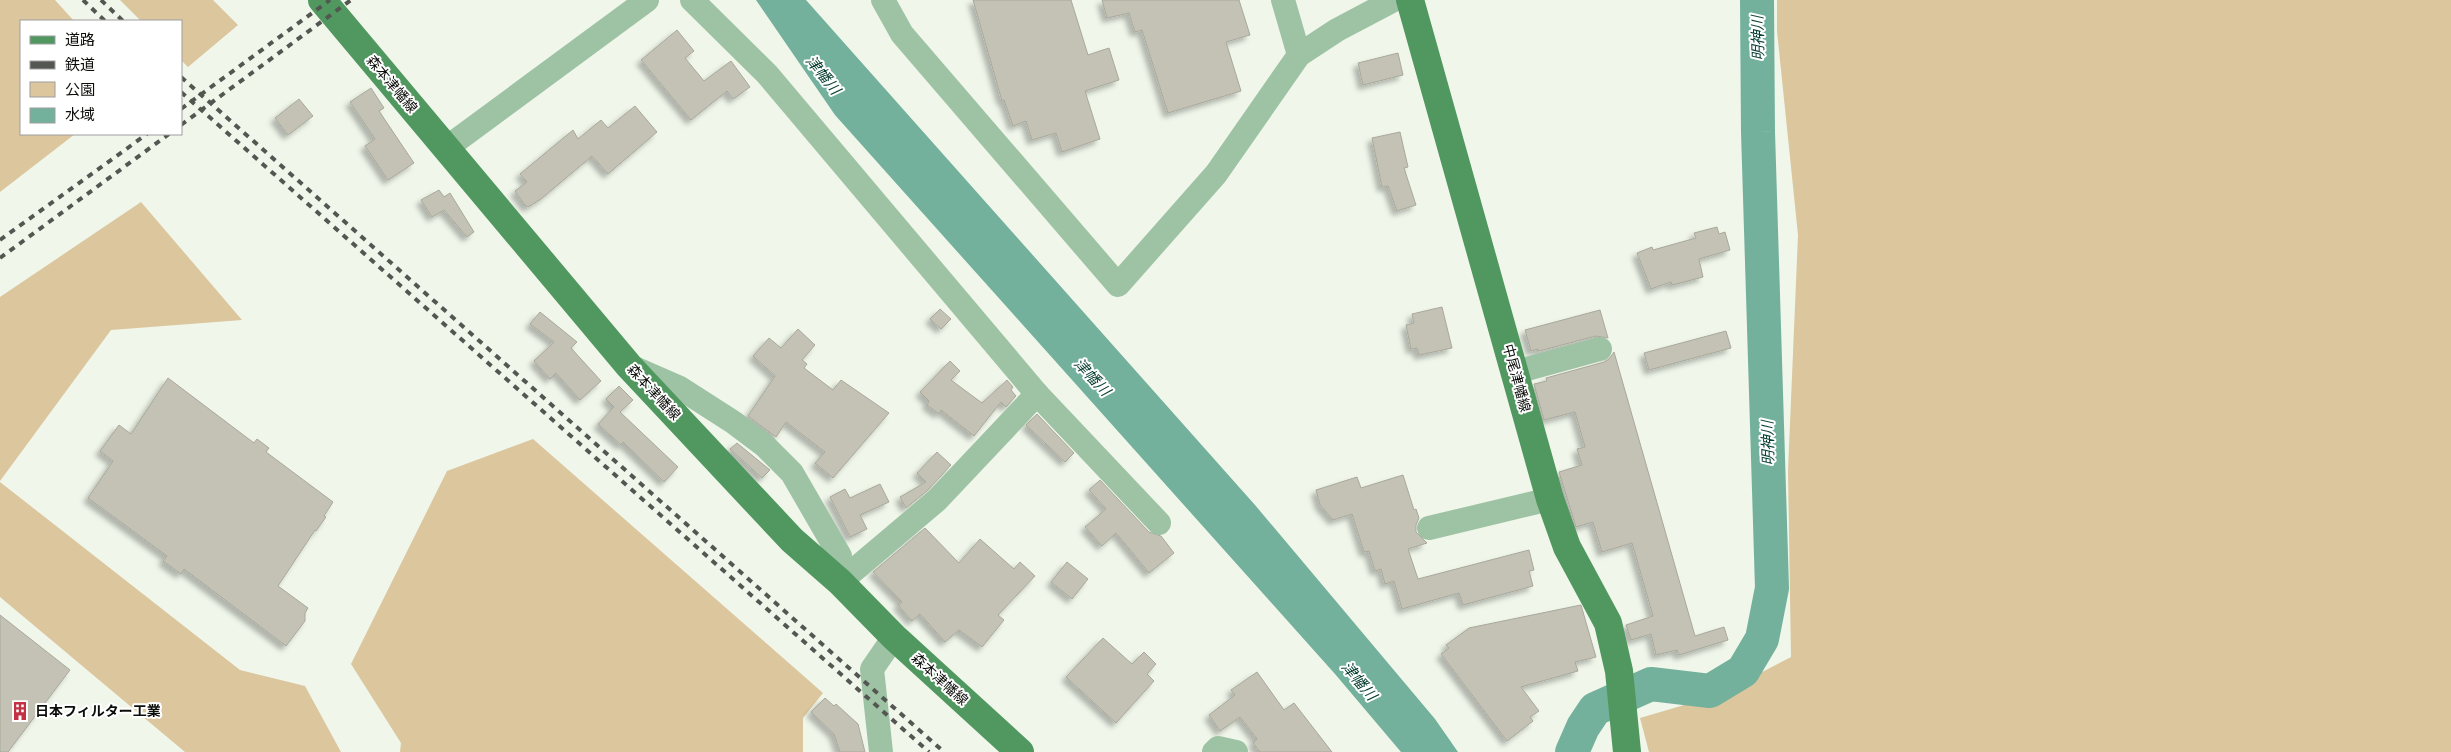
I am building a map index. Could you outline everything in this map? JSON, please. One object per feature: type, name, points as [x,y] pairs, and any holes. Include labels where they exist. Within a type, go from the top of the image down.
[{"type":"main road","name":"森本津幡線","points":[[322,0],[628,366],[792,540],[840,582],[894,637],[1020,752]]},
{"type":"main road","name":"中尾津幡線","points":[[1410,0],[1516,372],[1550,499],[1567,547],[1608,623],[1619,672],[1625,740]]},
{"type":"street","points":[[445,149],[647,0]]},
{"type":"street","points":[[692,0],[767,74],[1037,394],[1159,523]]},
{"type":"street","points":[[883,0],[902,34],[1118,285],[1216,174],[1299,55],[1337,30],[1394,0]]},
{"type":"street","points":[[1283,0],[1299,55]]},
{"type":"street","points":[[1516,372],[1600,349]]},
{"type":"street","points":[[628,366],[680,388],[711,408],[765,446],[792,472],[840,556],[840,582]]},
{"type":"street","points":[[840,582],[937,500],[1037,394]]},
{"type":"street","points":[[1430,528],[1550,499]]},
{"type":"street","points":[[881,752],[872,669],[894,637]]},
{"type":"street","points":[[1214,752],[1218,748],[1236,752]]},
{"type":"green space","points":[[0,0],[55,0],[73,20],[20,20],[20,135],[74,135],[0,192]]},
{"type":"green space","points":[[120,0],[213,0],[238,25],[188,67],[182,61],[182,20],[140,20]]},
{"type":"green space","points":[[1777,0],[2451,0],[2451,752],[1649,752],[1640,718],[1718,695],[1791,657],[1788,471],[1798,235],[1777,31]]},
{"type":"green space","points":[[141,202],[242,320],[111,330],[0,481],[0,297]]},
{"type":"green space","points":[[533,439],[823,693],[803,718],[803,752],[400,752],[401,743],[351,664],[447,471]]},
{"type":"green space","points":[[0,482],[240,670],[305,686],[341,752],[185,752],[0,597]]},
{"type":"water","name":"津幡川","points":[[756,0],[806,0],[1255,505],[1435,719],[1458,752],[1401,752],[1335,674],[835,115]]},
{"type":"building","points":[[973,0],[1071,0],[1088,55],[1109,48],[1119,80],[1085,91],[1100,139],[1062,152],[1056,133],[1032,140],[1026,121],[1013,126],[1004,100],[1002,101]]},
{"type":"building","points":[[1102,0],[1239,0],[1250,35],[1226,42],[1241,91],[1168,113],[1142,30],[1135,32],[1129,13],[1107,18]]},
{"type":"building","points":[[677,30],[694,51],[685,58],[704,81],[731,61],[750,87],[733,99],[727,91],[691,120],[641,60]]},
{"type":"building","points":[[1398,53],[1403,75],[1363,85],[1358,63]]},
{"type":"building","points":[[371,88],[384,108],[379,111],[414,163],[388,180],[365,146],[375,139],[350,102]]},
{"type":"building","points":[[299,99],[313,116],[288,135],[275,118]]},
{"type":"building","points":[[635,106],[657,132],[608,174],[592,156],[541,199],[528,207],[525,205],[515,191],[527,182],[520,174],[573,130],[578,139],[601,120],[608,128]]},
{"type":"building","points":[[1400,132],[1408,167],[1404,168],[1416,205],[1397,211],[1388,186],[1382,187],[1372,138]]},
{"type":"building","points":[[439,190],[444,197],[450,193],[474,232],[467,237],[444,210],[432,217],[421,200]]},
{"type":"building","points":[[1717,227],[1719,234],[1725,232],[1730,250],[1699,259],[1703,277],[1672,285],[1671,282],[1651,289],[1637,253],[1652,247],[1653,250],[1696,238],[1694,233]]},
{"type":"building","points":[[1442,307],[1452,348],[1419,355],[1417,348],[1411,349],[1406,325],[1414,323],[1412,314]]},
{"type":"building","points":[[940,309],[951,319],[941,329],[930,319]]},
{"type":"building","points":[[1600,310],[1608,338],[1596,336],[1539,351],[1538,349],[1531,351],[1525,330]]},
{"type":"building","points":[[540,312],[577,342],[571,348],[601,381],[580,400],[556,373],[550,379],[534,361],[554,342],[530,324]]},
{"type":"building","points":[[798,329],[815,345],[802,360],[807,364],[804,368],[833,390],[841,380],[889,413],[833,478],[815,463],[825,452],[786,422],[776,437],[748,416],[775,376],[753,356],[769,338],[781,348]]},
{"type":"building","points":[[1726,331],[1731,348],[1649,370],[1644,353]]},
{"type":"building","points":[[1614,352],[1695,636],[1724,627],[1728,640],[1679,655],[1677,650],[1656,655],[1651,634],[1631,640],[1626,625],[1653,616],[1632,543],[1602,552],[1593,522],[1576,527],[1559,472],[1582,465],[1577,449],[1585,447],[1575,412],[1544,420],[1534,384],[1547,381],[1546,378],[1604,362]]},
{"type":"building","points":[[950,361],[960,371],[951,380],[982,403],[1007,380],[1013,387],[1011,390],[1016,396],[1006,407],[1001,402],[974,436],[941,410],[939,414],[927,405],[929,401],[920,392]]},
{"type":"building","points":[[168,378],[254,443],[257,439],[269,448],[266,452],[333,502],[324,516],[326,517],[315,530],[278,586],[308,608],[305,613],[305,621],[286,646],[184,569],[181,574],[163,561],[167,556],[88,498],[113,461],[100,451],[119,425],[131,434]]},
{"type":"building","points":[[619,386],[633,400],[620,412],[678,467],[664,482],[623,442],[621,445],[598,424],[614,407],[606,399]]},
{"type":"building","points":[[1037,414],[1074,453],[1065,462],[1026,425]]},
{"type":"building","points":[[737,443],[770,470],[762,478],[730,449]]},
{"type":"building","points":[[937,452],[951,465],[928,490],[906,508],[900,497],[926,482],[917,473]]},
{"type":"building","points":[[1403,475],[1414,510],[1416,509],[1419,518],[1416,532],[1427,543],[1408,549],[1418,579],[1529,550],[1534,570],[1529,571],[1533,586],[1463,605],[1459,593],[1402,609],[1394,581],[1385,584],[1381,569],[1375,571],[1369,551],[1364,552],[1352,514],[1333,520],[1320,505],[1316,490],[1357,477],[1361,488]]},
{"type":"building","points":[[1100,480],[1149,532],[1161,536],[1174,553],[1149,573],[1116,533],[1102,546],[1085,527],[1106,509],[1089,490]]},
{"type":"building","points":[[880,484],[889,502],[860,515],[867,529],[850,537],[830,497],[845,489],[850,498]]},
{"type":"building","points":[[925,528],[959,563],[980,539],[1014,569],[1020,562],[1035,576],[998,615],[1004,620],[982,647],[959,630],[945,642],[920,614],[912,621],[898,605],[902,602],[873,572]]},
{"type":"building","points":[[1067,562],[1088,579],[1072,599],[1051,582]]},
{"type":"building","points":[[1581,605],[1596,657],[1575,662],[1578,671],[1521,687],[1539,711],[1530,717],[1533,721],[1507,741],[1441,654],[1449,648],[1446,645],[1469,628]]},
{"type":"building","name":"日本フィルター工業","points":[[0,615],[70,670],[8,752],[0,752]]},
{"type":"building","points":[[1103,638],[1132,664],[1144,652],[1156,664],[1147,674],[1154,681],[1116,723],[1066,677]]},
{"type":"building","points":[[1257,672],[1284,710],[1294,703],[1332,752],[1260,752],[1253,743],[1257,739],[1240,717],[1220,731],[1209,715],[1235,695],[1231,690]]},
{"type":"building","points":[[825,698],[834,706],[836,704],[858,724],[865,752],[840,752],[834,734],[811,712]]},
{"type":"waterway","name":"明神川","points":[[1572,752],[1583,727],[1595,709],[1651,684],[1710,691],[1743,671],[1762,639],[1772,588],[1758,132],[1757,0]]},
{"type":"railway","points":[[83,0],[104,20]]},
{"type":"railway","points":[[101,0],[122,20]]},
{"type":"railway","points":[[182,108],[330,0]]},
{"type":"railway","points":[[182,124],[351,0]]},
{"type":"railway","points":[[182,78],[944,752]]},
{"type":"railway","points":[[182,93],[929,752]]},
{"type":"railway","points":[[0,240],[146,135]]},
{"type":"railway","points":[[0,258],[168,135]]},
{"type":"place","name":"日本フィルター工業","points":[[20,711]]}]
